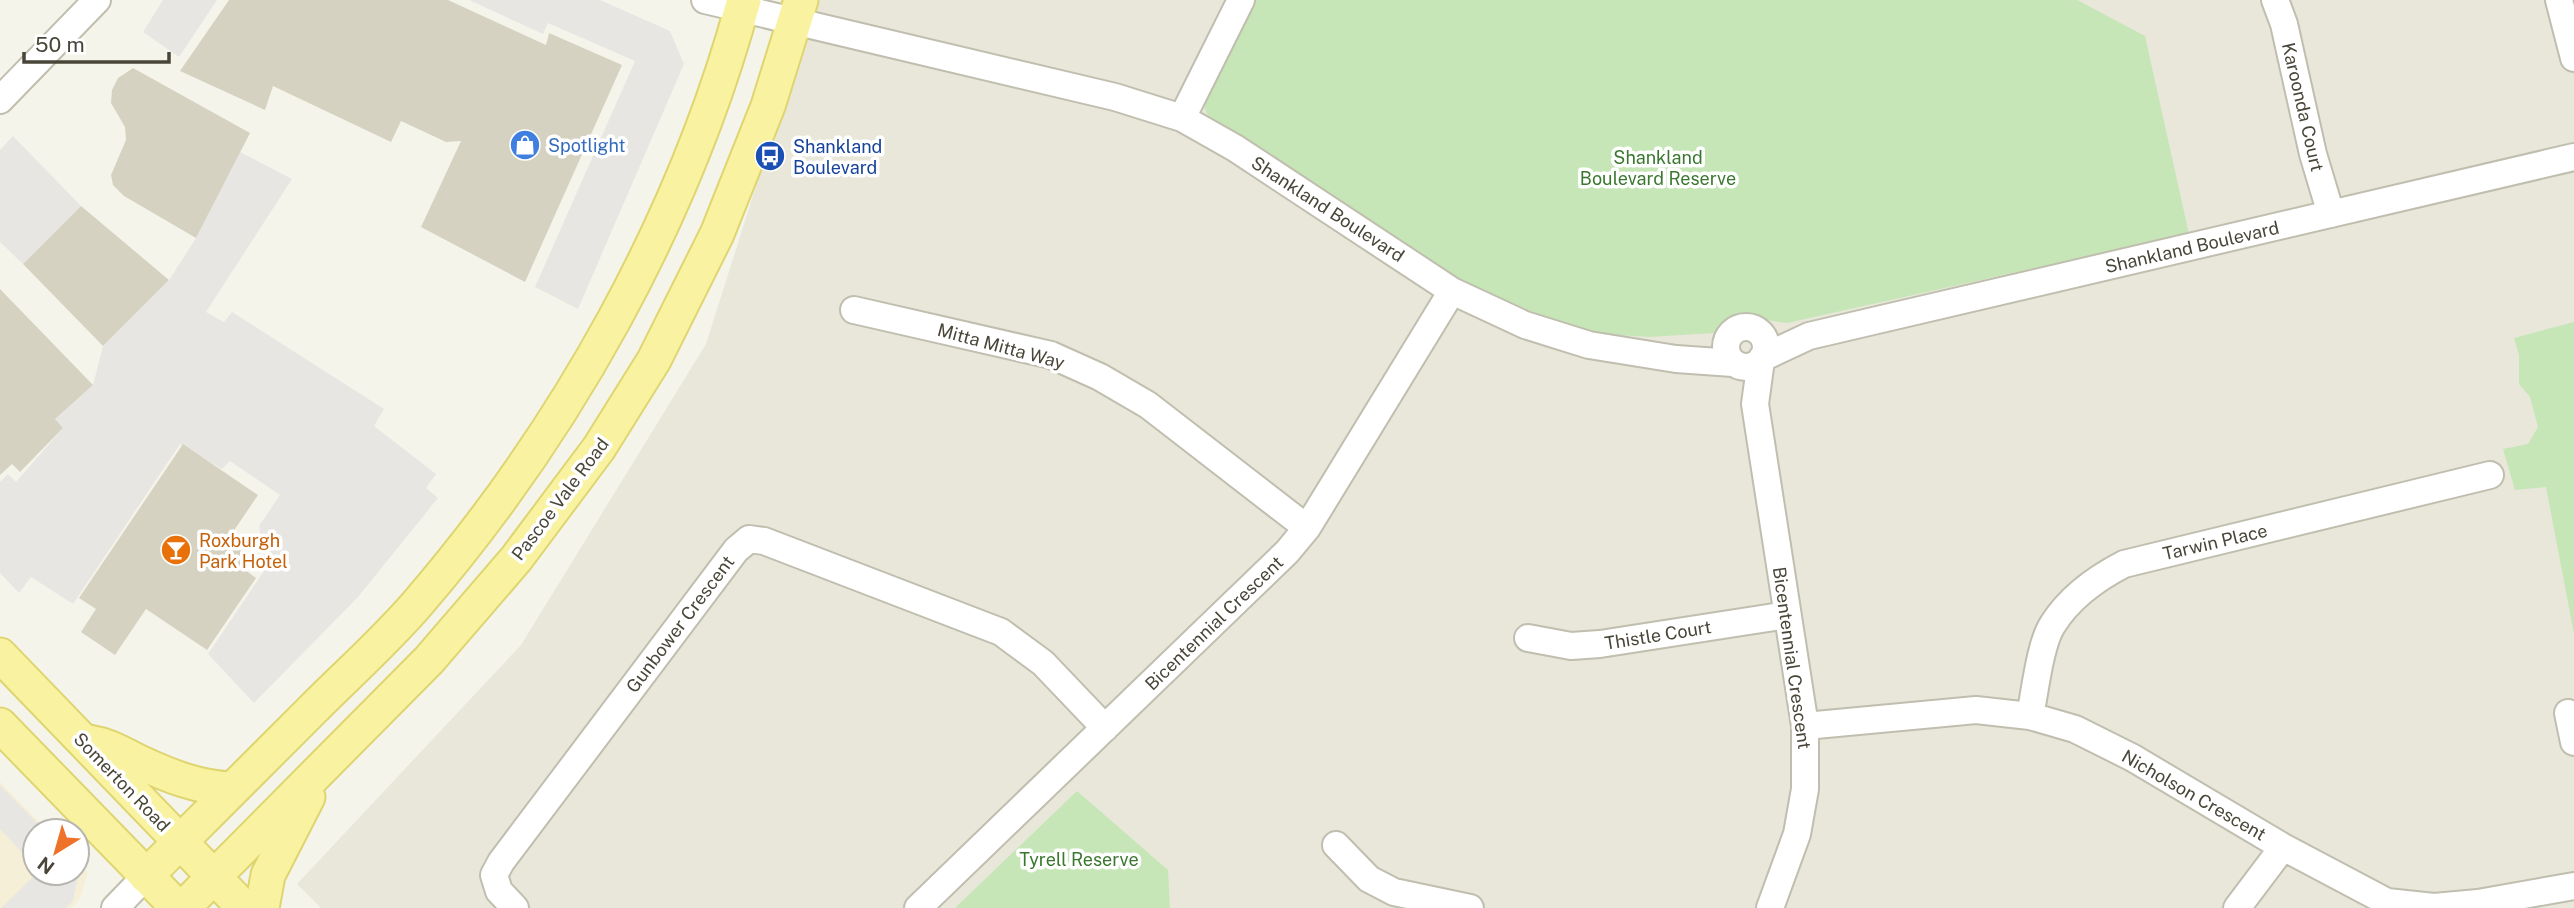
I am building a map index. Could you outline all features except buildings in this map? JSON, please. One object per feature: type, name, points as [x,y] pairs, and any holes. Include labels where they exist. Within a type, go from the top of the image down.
[{"type":"main road","points":[[146,876],[415,606],[524,467],[591,359],[646,254],[690,157],[742,5]]},
{"type":"main road","name":"Pascoe Vale Road","points":[[180,908],[429,660],[475,609],[558,505],[624,410],[654,360],[717,234],[752,148],[798,11]]},
{"type":"main road","points":[[497,504],[522,512],[558,505]]},
{"type":"main road","name":"Somerton Road","points":[[0,655],[244,908]]},
{"type":"main road","points":[[0,725],[180,908]]},
{"type":"main road","points":[[83,741],[108,745],[188,782],[218,789],[233,789]]},
{"type":"main road","points":[[262,908],[268,875],[328,761]]},
{"type":"street","points":[[0,100],[97,0]]},
{"type":"street","name":"Shankland Boulevard","points":[[705,0],[798,11],[1115,97],[1182,118],[1235,148],[1452,291],[1525,325],[1589,345],[1676,359],[1750,356],[1809,337],[2574,158]]},
{"type":"street","points":[[1182,118],[1241,0]]},
{"type":"street","name":"Karoonda Court","points":[[2275,0],[2284,24],[2313,154],[2331,214]]},
{"type":"street","points":[[2559,0],[2574,58]]},
{"type":"street","name":"Bicentennial Crescent","points":[[918,908],[1287,552],[1307,528],[1452,291]]},
{"type":"street","name":"Mitta Mitta Way","points":[[854,310],[1051,355],[1100,377],[1148,405],[1307,528]]},
{"type":"street","name":"Shankland Boulevard","points":[[1655,355],[1729,337]]},
{"type":"street","name":"Bicentennial Crescent","points":[[1729,337],[1726,349],[1750,356],[1755,404],[1805,726],[1805,789],[1797,834],[1770,908]]},
{"type":"street","name":"Tarwin Place","points":[[2030,716],[2051,626],[2079,592],[2102,575],[2124,564],[2490,475]]},
{"type":"street","name":"Gunbower Crescent","points":[[515,908],[499,891],[494,875],[501,862],[736,550],[749,539],[764,541],[1001,632],[1043,663],[1105,728]]},
{"type":"street","name":"Thistle Court","points":[[1528,638],[1571,646],[1600,644],[1787,615]]},
{"type":"street","name":"Nicholson Crescent","points":[[1805,726],[1976,710],[2030,716],[2075,729],[2133,758],[2283,847],[2387,902],[2434,907],[2478,903],[2574,886]]},
{"type":"street","points":[[1336,845],[1369,878],[1394,892],[1470,908]]},
{"type":"street","points":[[2237,908],[2283,847]]},
{"type":"street","points":[[115,908],[146,876]]},
{"type":"shaded area","points":[[163,0],[217,0],[179,57],[143,32]]},
{"type":"shaded area","points":[[469,0],[600,0],[670,31],[684,64],[578,309],[535,287],[635,61],[548,23],[543,34]]},
{"type":"shaded area","points":[[815,0],[2574,0],[2574,908],[321,908],[297,884],[521,645],[706,344]]},
{"type":"shaded area","points":[[13,136],[81,206],[23,264],[0,242],[0,150]]},
{"type":"shaded area","points":[[240,152],[292,179],[206,312],[224,322],[232,312],[384,409],[374,426],[436,474],[426,488],[438,498],[358,597],[254,703],[208,654],[266,568],[259,526],[280,495],[230,461],[222,469],[180,444],[73,604],[31,577],[19,593],[0,573],[0,482],[8,474],[16,482],[63,428],[55,419],[93,385],[103,346],[169,280],[196,238]]},
{"type":"shaded area","points":[[0,782],[34,817],[21,817],[21,887],[84,887],[80,899],[71,908],[0,908]]},
{"type":"shaded area","points":[[0,785],[31,817],[21,817],[21,851],[0,829]]},
{"type":"shaded area","points":[[23,887],[76,887],[73,901],[66,908],[1,908]]},
{"type":"green space","name":"Shankland Boulevard Reserve","points":[[1251,0],[2077,0],[2145,36],[2189,234],[1787,323],[1744,317],[1713,333],[1649,337],[1587,333],[1529,315],[1463,282],[1211,120],[1203,96]]},
{"type":"green space","points":[[2574,322],[2574,634],[2546,487],[2515,490],[2503,449],[2528,444],[2538,427],[2530,397],[2519,384],[2519,355],[2514,338]]},
{"type":"green space","name":"Tyrell Reserve","points":[[1077,791],[1168,870],[1170,908],[955,908]]},
{"type":"place","name":"Spotlight","points":[[525,145]]},
{"type":"place","name":"Shankland Boulevard","points":[[770,156]]},
{"type":"place","name":"Roxburgh Park Hotel","points":[[176,550]]}]
